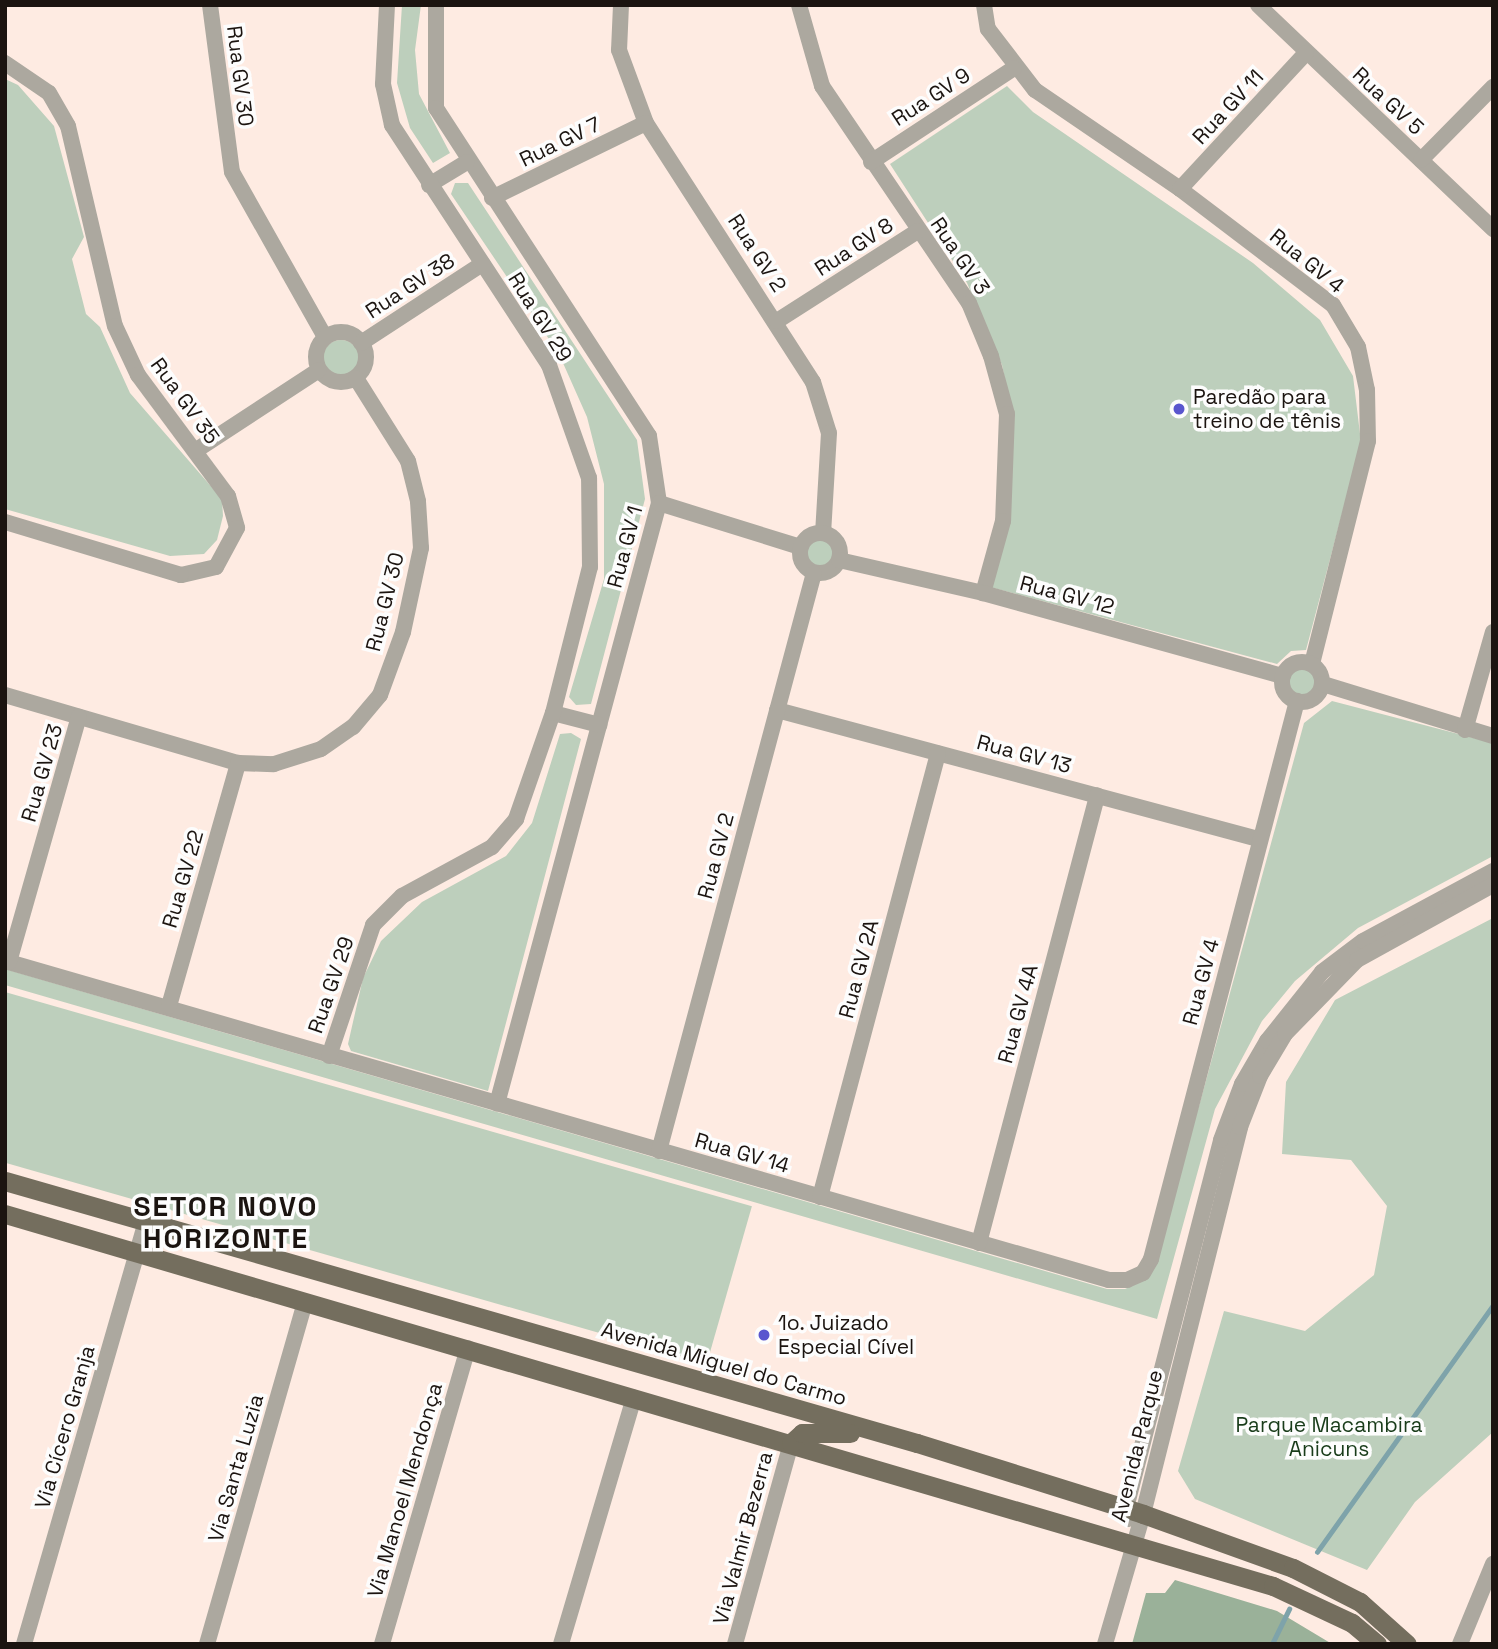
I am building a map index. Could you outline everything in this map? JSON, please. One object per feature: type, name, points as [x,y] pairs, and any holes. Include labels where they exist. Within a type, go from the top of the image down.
[{"type":"main road","name":"Avenida Miguel do Carmo","points":[[5,1181],[917,1443],[1134,1511],[1293,1568],[1360,1602],[1407,1644]]},
{"type":"main road","points":[[5,1214],[1134,1543],[1296,1594],[1352,1623],[1377,1644]]},
{"type":"main road","points":[[791,1443],[802,1433],[818,1430],[917,1443]]},
{"type":"street","name":"Rua GV 30","points":[[210,5],[232,172],[325,337]]},
{"type":"street","name":"Rua GV 29","points":[[7,961],[169,1006],[329,1056],[373,925],[402,896],[492,846],[516,819],[553,713],[590,567],[589,478],[549,365],[392,125],[383,84],[387,5]]},
{"type":"street","name":"Rua GV 1","points":[[436,5],[436,108],[467,162],[649,436],[659,503],[497,1104]]},
{"type":"street","name":"Rua GV 2","points":[[621,5],[619,50],[646,123],[777,321],[813,382],[829,433],[823,533]]},
{"type":"street","name":"Rua GV 3","points":[[799,5],[822,86],[969,303],[991,356],[1007,414],[1003,521],[983,593]]},
{"type":"street","name":"Rua GV 4","points":[[984,5],[988,29],[1014,68],[1035,90],[1180,189],[1333,305],[1358,347],[1367,390],[1368,441],[1312,664]]},
{"type":"street","name":"Rua GV 5","points":[[1258,5],[1492,230]]},
{"type":"street","name":"Rua GV 11","points":[[1180,189],[1306,53]]},
{"type":"street","name":"Rua GV 35","points":[[5,63],[49,93],[68,126],[115,326],[138,375],[195,451],[234,510],[237,528],[216,567],[181,575],[5,522]]},
{"type":"street","name":"Rua GV 9","points":[[871,162],[1014,68]]},
{"type":"street","points":[[1421,160],[1493,87]]},
{"type":"street","name":"Rua GV 7","points":[[492,198],[646,123]]},
{"type":"street","points":[[429,185],[467,162]]},
{"type":"street","name":"Rua GV 8","points":[[777,321],[918,231]]},
{"type":"street","name":"Rua GV 38","points":[[361,343],[482,264]]},
{"type":"street","points":[[345,332],[361,343],[366,360],[356,378],[335,382],[319,370],[316,357],[325,337],[345,332]]},
{"type":"street","points":[[195,451],[319,370]]},
{"type":"street","name":"Rua GV 30","points":[[5,695],[238,763],[274,764],[297,757],[321,749],[353,727],[380,695],[403,632],[421,548],[418,501],[408,461],[356,378]]},
{"type":"street","points":[[659,503],[800,547]]},
{"type":"street","points":[[823,533],[838,544],[839,560],[832,569],[814,573],[802,563],[800,547],[812,534],[823,533]]},
{"type":"street","name":"Rua GV 12","points":[[839,560],[983,593],[1283,676]]},
{"type":"street","name":"Rua GV 2","points":[[659,1151],[814,573]]},
{"type":"street","points":[[1465,730],[1493,632]]},
{"type":"street","points":[[1323,684],[1314,698],[1297,701],[1286,694],[1283,676],[1295,663],[1312,664],[1323,684],[1465,730],[1493,736]]},
{"type":"street","name":"Rua GV 4","points":[[1143,1273],[1151,1259],[1297,701]]},
{"type":"street","name":"Rua GV 13","points":[[776,710],[1260,839]]},
{"type":"street","points":[[553,713],[599,725]]},
{"type":"street","name":"Rua GV 23","points":[[7,961],[79,717]]},
{"type":"street","name":"Rua GV 2A","points":[[820,1197],[938,753]]},
{"type":"street","name":"Rua GV 22","points":[[169,1006],[238,763]]},
{"type":"street","name":"Rua GV 4A","points":[[979,1243],[1097,795]]},
{"type":"street","name":"Avenida Parque","points":[[1134,1543],[1134,1511],[1221,1140],[1242,1084],[1273,1032],[1322,972],[1363,941],[1493,871]]},
{"type":"street","name":"Avenida Parque","points":[[1134,1511],[1240,1127],[1260,1076],[1285,1034],[1357,960],[1493,885]]},
{"type":"street","name":"Rua GV 14","points":[[329,1056],[1109,1280],[1127,1280],[1143,1273]]},
{"type":"street","name":"Via Cícero Granja","points":[[24,1644],[146,1222]]},
{"type":"street","name":"Via Santa Luzia","points":[[207,1644],[305,1303]]},
{"type":"street","name":"Via Manoel Mendonça","points":[[382,1644],[468,1348]]},
{"type":"street","points":[[561,1644],[634,1398]]},
{"type":"street","name":"Via Valmir Bezerra","points":[[736,1644],[791,1443]]},
{"type":"street","points":[[1105,1644],[1134,1543]]},
{"type":"street","points":[[1460,1644],[1493,1564]]},
{"type":"green space","points":[[402,5],[421,5],[415,50],[419,94],[450,153],[433,163],[410,128],[397,83]]},
{"type":"green space","points":[[5,79],[18,85],[54,126],[84,237],[72,259],[86,314],[100,327],[130,393],[222,499],[223,516],[217,540],[204,554],[170,556],[5,509]]},
{"type":"green space","points":[[1007,86],[1033,112],[1253,263],[1320,320],[1353,376],[1361,442],[1306,650],[1291,651],[1277,664],[990,587],[1014,424],[1002,365],[967,283],[890,164]]},
{"type":"green space","points":[[455,183],[468,183],[637,440],[645,499],[591,704],[576,705],[569,697],[604,579],[604,484],[587,417],[559,354],[451,194]]},
{"type":"green space","points":[[341,340],[354,345],[359,358],[354,371],[341,376],[328,371],[323,358],[328,345]]},
{"type":"green space","points":[[819,538],[829,542],[833,552],[829,562],[819,566],[809,562],[805,552],[809,542]]},
{"type":"green space","points":[[1302,668],[1312,672],[1316,682],[1312,692],[1302,696],[1292,692],[1288,682],[1292,672]]},
{"type":"green space","points":[[1332,701],[1493,743],[1493,856],[1358,928],[1295,981],[1262,1021],[1215,1109],[1157,1319],[5,985],[5,969],[1107,1289],[1125,1289],[1140,1282],[1199,1106],[1304,723]]},
{"type":"green space","points":[[571,733],[581,739],[488,1091],[351,1051],[348,1044],[363,978],[381,941],[422,902],[506,856],[532,823],[560,734]]},
{"type":"green space","name":"Parque Macambira Anicuns","points":[[1493,918],[1493,1432],[1415,1502],[1367,1570],[1195,1499],[1178,1471],[1224,1311],[1305,1331],[1374,1275],[1387,1206],[1351,1160],[1282,1154],[1286,1082],[1335,1000]]},
{"type":"green space","points":[[5,992],[752,1206],[707,1364],[5,1163]]},
{"type":"green space","points":[[1175,1580],[1277,1611],[1332,1644],[1132,1644],[1146,1593],[1165,1593]]},
{"type":"waterway","points":[[1317,1552],[1493,1305]]},
{"type":"waterway","points":[[1272,1644],[1289,1609]]},
{"type":"place","name":"Paredão para treino de tênis","points":[[1179,409]]},
{"type":"place","name":"1o. Juizado Especial Cível","points":[[764,1335]]},
{"type":"district","name":"SETOR NOVO HORIZONTE","points":[[226,1222]]}]
